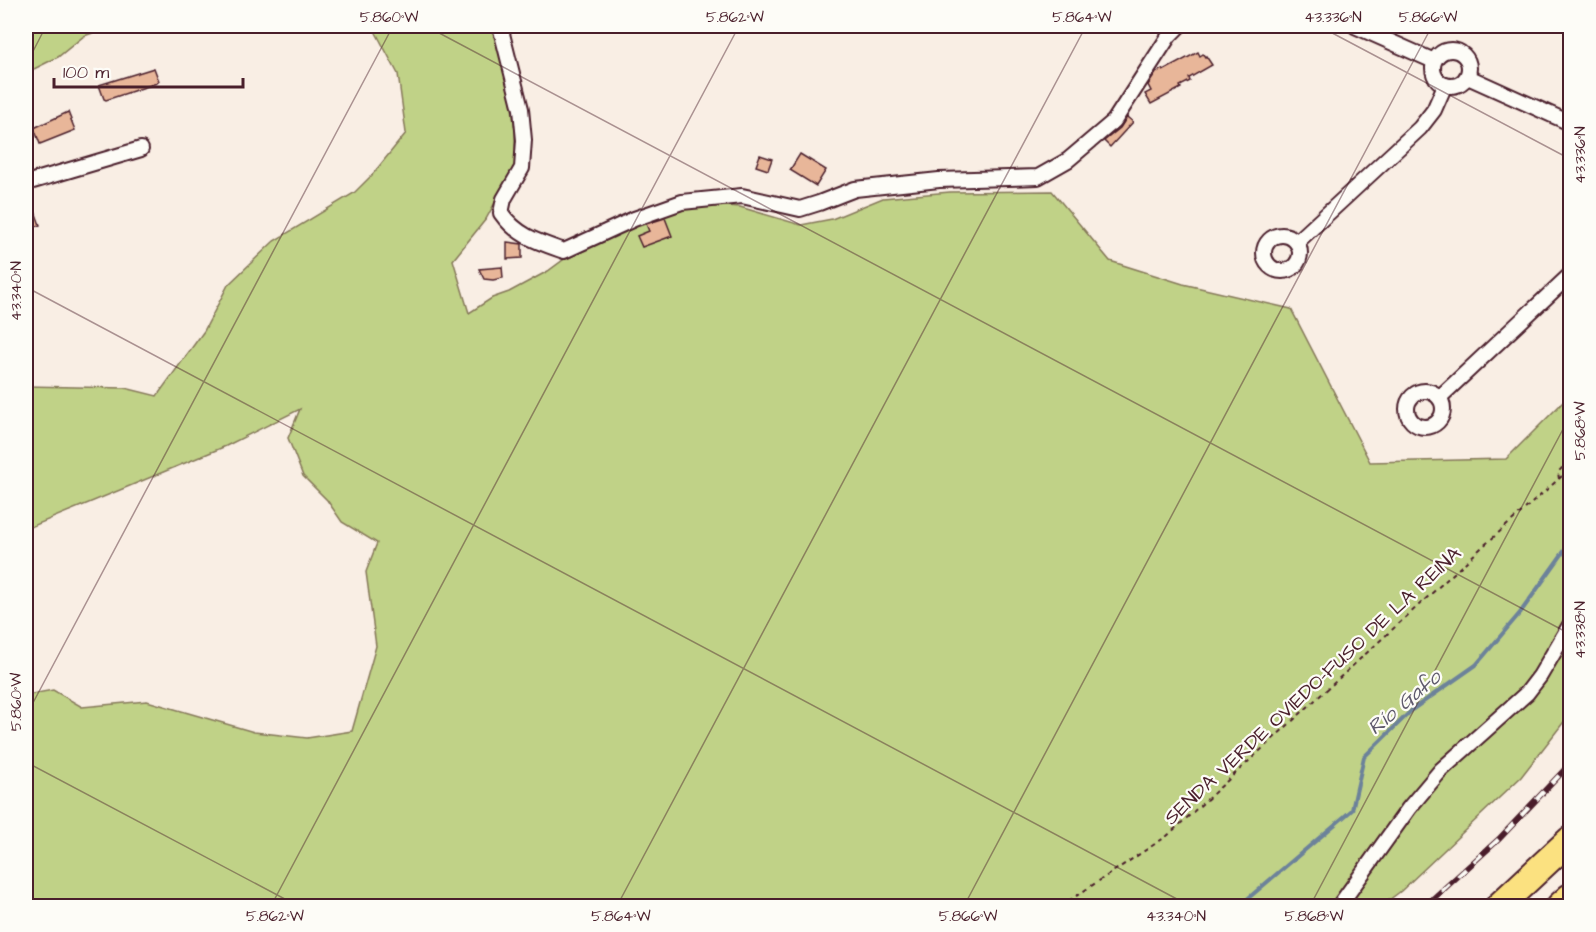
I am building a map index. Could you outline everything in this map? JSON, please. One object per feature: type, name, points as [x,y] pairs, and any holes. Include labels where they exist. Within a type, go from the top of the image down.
[{"type":"highway","points":[[1499,906],[1570,840]]},
{"type":"highway","points":[[1560,906],[1570,897]]},
{"type":"street","points":[[500,26],[521,109],[524,140],[522,168],[504,199],[501,213],[511,227],[536,241],[564,251],[633,219],[682,202],[742,196],[800,209],[855,189],[939,180],[1038,177],[1068,160],[1114,121],[1169,36],[1179,26]]},
{"type":"street","points":[[1355,26],[1434,61]]},
{"type":"street","points":[[1450,49],[1460,50],[1470,65],[1468,77],[1462,83],[1454,86],[1437,80],[1432,70],[1439,53],[1450,49]]},
{"type":"street","points":[[1468,77],[1570,123]]},
{"type":"street","points":[[1297,242],[1420,128],[1434,110],[1446,85]]},
{"type":"street","points":[[26,183],[141,149]]},
{"type":"street","points":[[1440,397],[1570,275]]},
{"type":"street","points":[[1340,906],[1409,808],[1441,770],[1527,693],[1540,676],[1570,625]]},
{"type":"path","points":[[1559,479],[1558,472],[1570,460]]},
{"type":"path","name":"SENDA VERDE OVIEDO-FUSO DE LA REINA","points":[[1061,906],[1167,836],[1479,549],[1570,469]]},
{"type":"green space","points":[[26,26],[113,26],[84,36],[58,57],[26,73]]},
{"type":"green space","points":[[366,26],[494,26],[510,92],[515,131],[515,166],[486,219],[453,260],[469,313],[492,298],[509,292],[548,271],[578,249],[662,210],[701,204],[740,207],[801,225],[832,219],[883,198],[950,192],[1052,191],[1110,261],[1183,284],[1291,309],[1370,462],[1506,459],[1570,395],[1570,714],[1521,777],[1401,891],[1381,906],[26,906],[26,695],[53,690],[82,707],[147,701],[254,732],[307,738],[352,731],[376,646],[366,572],[377,543],[342,522],[327,500],[303,476],[288,438],[300,409],[226,446],[26,529],[26,386],[125,388],[157,396],[204,331],[228,285],[274,241],[354,193],[372,175],[406,133],[398,74],[374,29]]},
{"type":"building","points":[[1198,52],[1200,56],[1203,54],[1206,56],[1212,65],[1189,78],[1190,81],[1180,86],[1181,88],[1151,104],[1145,94],[1151,91],[1148,85],[1156,73]]},
{"type":"building","points":[[154,68],[159,81],[157,83],[104,99],[99,85]]},
{"type":"building","points":[[68,112],[75,130],[40,144],[34,128]]},
{"type":"building","points":[[1127,117],[1133,122],[1110,147],[1104,141],[1120,128]]},
{"type":"building","points":[[800,154],[826,170],[816,186],[790,170]]},
{"type":"building","points":[[760,155],[772,159],[768,170],[756,166]]},
{"type":"building","points":[[26,192],[28,192],[40,225],[26,230]]},
{"type":"building","points":[[665,218],[672,236],[642,247],[637,236],[649,231],[646,224]]},
{"type":"building","points":[[507,242],[522,244],[522,258],[507,259]]},
{"type":"building","points":[[502,267],[503,278],[493,280],[484,279],[479,269]]},
{"type":"waterway","name":"Río Gafo","points":[[1239,906],[1352,810],[1364,757],[1413,709],[1476,665],[1520,613],[1570,543]]},
{"type":"railway","points":[[1425,906],[1499,839],[1570,764]]}]
